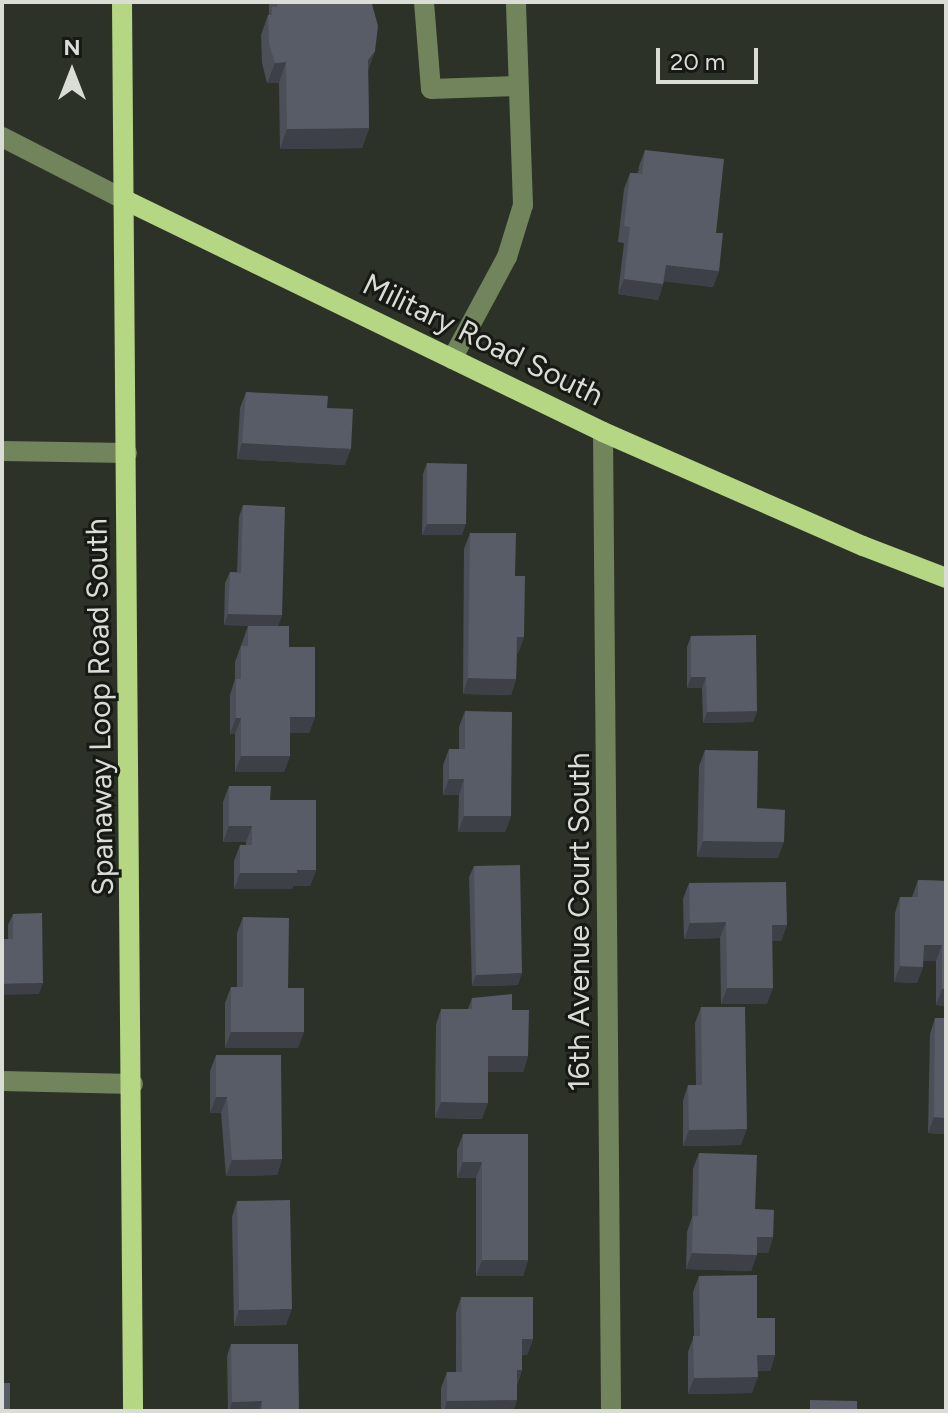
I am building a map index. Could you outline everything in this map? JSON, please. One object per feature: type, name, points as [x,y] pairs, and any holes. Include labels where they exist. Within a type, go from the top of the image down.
[{"type":"main road","name":"Spanaway Loop Road South","points":[[122,2],[133,1084],[133,1411]]},
{"type":"main road","name":"Military Road South","points":[[125,200],[603,432],[863,546],[946,578]]},
{"type":"street","points":[[424,2],[431,89],[518,86]]},
{"type":"street","points":[[452,359],[507,257],[523,205],[525,169],[518,86],[516,2]]},
{"type":"street","name":"Military Road South","points":[[2,137],[125,200]]},
{"type":"street","name":"16th Avenue Court South","points":[[603,432],[610,894],[611,1411]]},
{"type":"street","points":[[2,451],[127,453]]},
{"type":"street","points":[[2,1081],[133,1084]]},
{"type":"building","points":[[277,2],[372,4],[378,26],[375,51],[368,60],[369,128],[287,129],[286,62],[275,63],[269,43],[268,15],[272,15],[272,7],[277,7]]},
{"type":"building","points":[[645,150],[724,159],[716,233],[723,233],[719,271],[666,265],[663,284],[624,279],[630,227],[624,226],[630,173],[642,174]]},
{"type":"building","points":[[2,297],[4,297],[2,338]]},
{"type":"building","points":[[246,392],[328,396],[327,408],[353,409],[351,449],[242,443]]},
{"type":"building","points":[[427,463],[467,464],[466,524],[427,524]]},
{"type":"building","points":[[243,505],[285,507],[282,615],[228,614],[230,572],[241,573]]},
{"type":"building","points":[[470,533],[516,533],[515,576],[525,576],[524,637],[517,637],[516,679],[468,678]]},
{"type":"building","points":[[248,626],[289,626],[289,647],[315,647],[315,717],[290,717],[290,756],[241,756],[241,718],[236,718],[236,679],[241,679],[241,646],[248,646]]},
{"type":"building","points":[[756,635],[757,711],[707,712],[706,677],[691,677],[691,636]]},
{"type":"building","points":[[465,711],[512,712],[511,816],[464,816],[464,779],[449,779],[449,749],[465,749]]},
{"type":"building","points":[[705,750],[758,751],[757,808],[785,810],[784,842],[703,841]]},
{"type":"building","points":[[229,786],[271,786],[270,800],[316,800],[316,870],[240,873],[240,845],[252,845],[252,826],[229,826]]},
{"type":"building","points":[[520,865],[522,973],[476,975],[474,866]]},
{"type":"building","points":[[918,880],[946,881],[946,989],[942,989],[942,945],[924,945],[923,967],[900,966],[900,897],[918,897]]},
{"type":"building","points":[[786,882],[787,925],[772,925],[773,988],[727,988],[726,922],[690,923],[689,883]]},
{"type":"building","points":[[42,913],[43,983],[2,984],[2,939],[13,939],[13,914]]},
{"type":"building","points":[[243,917],[289,918],[288,988],[304,988],[304,1032],[231,1032],[231,987],[243,987]]},
{"type":"building","points":[[512,994],[512,1010],[529,1010],[528,1056],[488,1056],[488,1103],[441,1102],[441,1009],[472,1009],[472,998]]},
{"type":"building","points":[[701,1007],[745,1007],[747,1129],[689,1130],[688,1085],[702,1085]]},
{"type":"building","points":[[935,1018],[946,1018],[946,1118],[934,1117]]},
{"type":"building","points":[[216,1055],[281,1055],[282,1159],[232,1160],[227,1097],[216,1097]]},
{"type":"building","points":[[463,1134],[528,1134],[528,1260],[482,1260],[482,1162],[463,1162]]},
{"type":"building","points":[[2,1147],[4,1147],[2,1200]]},
{"type":"building","points":[[699,1153],[757,1155],[755,1209],[774,1210],[773,1237],[757,1237],[757,1255],[692,1253],[693,1216],[698,1216]]},
{"type":"building","points":[[290,1200],[292,1309],[239,1310],[237,1201]]},
{"type":"building","points":[[757,1275],[757,1318],[775,1318],[775,1355],[757,1355],[758,1377],[694,1378],[693,1336],[700,1336],[699,1276]]},
{"type":"building","points":[[461,1297],[533,1297],[533,1339],[522,1339],[522,1370],[517,1370],[517,1400],[447,1401],[447,1372],[462,1372]]},
{"type":"building","points":[[231,1344],[298,1344],[299,1411],[262,1411],[262,1401],[232,1402]]},
{"type":"building","points":[[2,1383],[10,1383],[10,1411],[2,1411]]},
{"type":"building","points":[[810,1400],[857,1401],[857,1411],[810,1411]]}]
